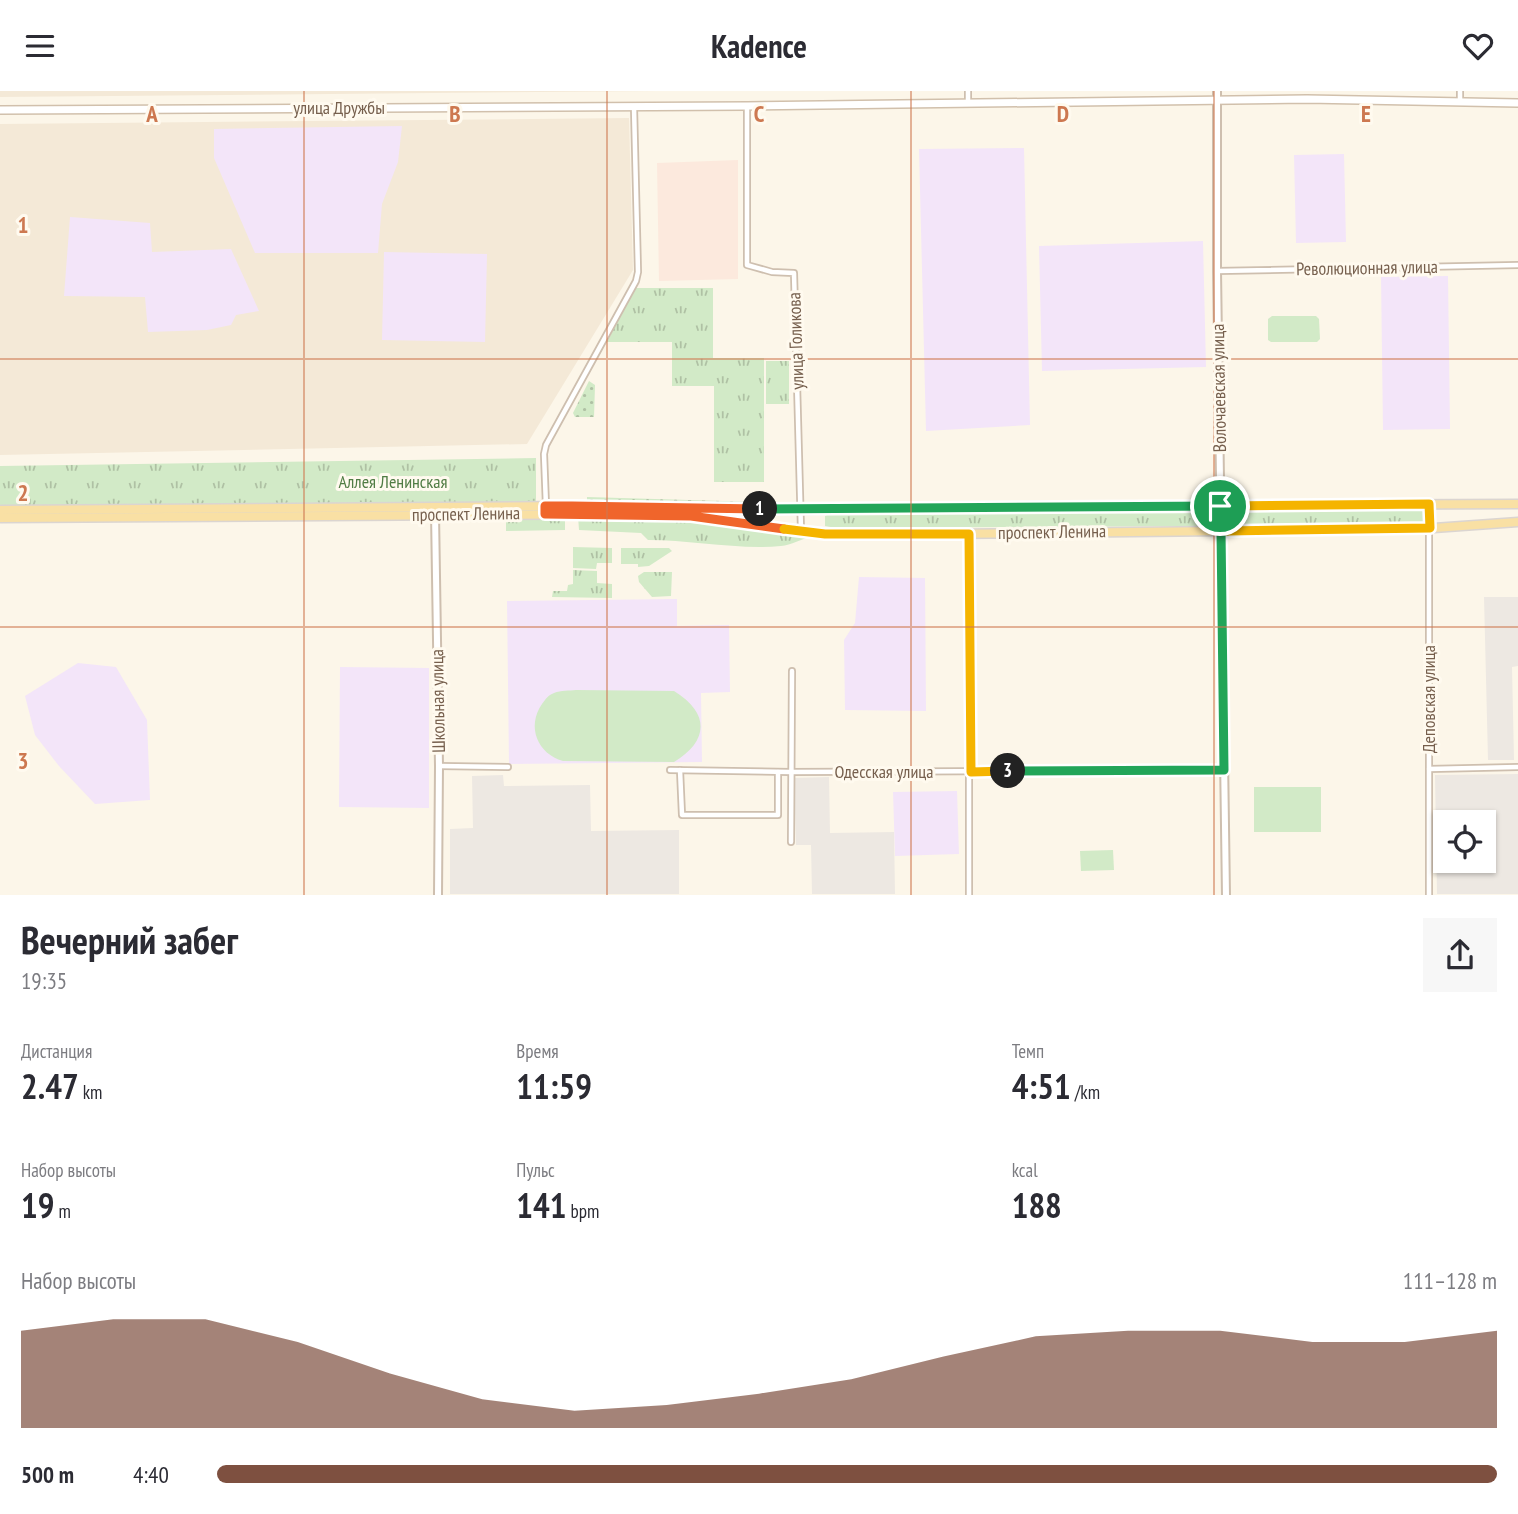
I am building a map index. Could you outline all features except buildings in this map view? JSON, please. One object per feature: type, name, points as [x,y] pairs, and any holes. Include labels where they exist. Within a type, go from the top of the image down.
[{"type":"main road","name":"улица Дружбы","points":[[0,110],[1217,101],[1518,103]]},
{"type":"main road","name":"проспект Ленина","points":[[0,518],[545,510],[1518,505]]},
{"type":"main road","name":"проспект Ленина","points":[[0,510],[435,511]]},
{"type":"main road","name":"проспект Ленина","points":[[545,510],[691,516],[836,535],[1430,528],[1518,522]]},
{"type":"street","points":[[968,91],[968,103]]},
{"type":"street","name":"Волочаевская улица","points":[[1217,91],[1226,894]]},
{"type":"street","points":[[1460,91],[1460,101]]},
{"type":"street","name":"улица Голикова","points":[[747,106],[747,265],[772,272],[794,273],[801,531]]},
{"type":"street","points":[[545,510],[546,445],[636,281],[635,107]]},
{"type":"street","name":"Революционная улица","points":[[1217,271],[1518,265]]},
{"type":"street","name":"Деповская улица","points":[[1429,504],[1429,894]]},
{"type":"street","name":"Школьная улица","points":[[435,511],[438,894]]},
{"type":"street","points":[[969,534],[969,894]]},
{"type":"street","points":[[791,842],[792,671]]},
{"type":"street","points":[[439,766],[508,767]]},
{"type":"street","points":[[1429,769],[1518,767]]},
{"type":"street","name":"Одесская улица","points":[[670,770],[1224,770]]},
{"type":"street","points":[[680,770],[682,815],[778,815],[778,772]]},
{"type":"shaded area","points":[[0,91],[658,91],[0,97]]},
{"type":"shaded area","points":[[629,118],[633,270],[527,444],[0,455],[0,124]]},
{"type":"shaded area","points":[[402,126],[398,162],[382,204],[378,253],[255,253],[214,158],[214,129]]},
{"type":"shaded area","points":[[1024,148],[1030,425],[926,431],[919,149]]},
{"type":"shaded area","points":[[1344,154],[1346,242],[1296,243],[1294,155]]},
{"type":"shaded area","points":[[738,160],[738,279],[659,281],[657,163]]},
{"type":"shaded area","points":[[70,217],[150,223],[152,252],[231,249],[259,311],[236,315],[231,325],[207,330],[148,332],[145,297],[64,296]]},
{"type":"shaded area","points":[[1203,241],[1206,367],[1042,371],[1039,246]]},
{"type":"shaded area","points":[[384,252],[487,254],[485,342],[382,340]]},
{"type":"shaded area","points":[[1448,276],[1450,429],[1383,430],[1381,277]]},
{"type":"shaded area","points":[[859,577],[925,578],[926,711],[845,710],[844,640],[855,623]]},
{"type":"shaded area","points":[[1484,597],[1518,597],[1518,666],[1512,667],[1514,760],[1488,760]]},
{"type":"shaded area","points":[[677,599],[677,626],[729,625],[730,692],[701,693],[702,762],[509,764],[507,601]]},
{"type":"shaded area","points":[[78,663],[116,667],[147,720],[150,800],[95,804],[59,766],[35,735],[25,696]]},
{"type":"shaded area","points":[[340,667],[429,668],[429,808],[339,807]]},
{"type":"shaded area","points":[[1518,774],[1518,894],[1437,894],[1437,873],[1496,873],[1496,810],[1436,810],[1435,775]]},
{"type":"shaded area","points":[[503,775],[504,786],[590,785],[591,831],[679,830],[679,894],[450,894],[450,829],[473,828],[472,776]]},
{"type":"shaded area","points":[[829,777],[830,833],[894,832],[895,894],[812,894],[811,845],[796,845],[794,778]]},
{"type":"shaded area","points":[[957,791],[959,854],[895,856],[893,792]]},
{"type":"green space","points":[[635,288],[713,288],[713,358],[764,358],[764,482],[714,482],[714,386],[672,386],[672,342],[607,342]]},
{"type":"green space","points":[[1272,316],[1316,316],[1319,319],[1320,339],[1317,342],[1271,342],[1268,340],[1268,319]]},
{"type":"green space","points":[[766,361],[789,361],[789,404],[766,404]]},
{"type":"green space","points":[[589,381],[595,385],[594,417],[575,417],[573,413]]},
{"type":"green space","name":"Аллея Ленинская","points":[[536,458],[536,505],[0,505],[0,466]]},
{"type":"green space","points":[[587,497],[757,502],[756,506],[587,501]]},
{"type":"green space","points":[[1207,507],[1206,526],[825,526],[825,516],[833,512]]},
{"type":"green space","points":[[1236,509],[1423,509],[1423,524],[1235,526],[1230,516]]},
{"type":"green space","points":[[506,516],[565,516],[565,530],[506,531]]},
{"type":"green space","points":[[578,516],[750,526],[812,536],[785,545],[765,547],[648,540],[641,533],[579,530]]},
{"type":"green space","points":[[573,547],[612,548],[612,563],[597,563],[596,569],[573,568]]},
{"type":"green space","points":[[621,548],[669,548],[672,551],[649,566],[638,567],[638,564],[621,564]]},
{"type":"green space","points":[[573,570],[597,571],[597,583],[612,584],[612,598],[552,597],[553,591],[567,591],[568,585],[573,584]]},
{"type":"green space","points":[[644,572],[672,572],[671,596],[652,597],[639,582],[638,576]]},
{"type":"green space","points":[[559,691],[674,691],[694,708],[701,727],[699,736],[686,754],[674,762],[563,761],[541,746],[535,722],[542,704],[550,695]]},
{"type":"green space","points":[[1254,787],[1321,787],[1321,832],[1254,832]]},
{"type":"green space","points":[[1113,850],[1114,870],[1081,871],[1080,851]]},
{"type":"route","points":[[1429,504],[1430,528],[1221,531],[1224,770],[971,772],[969,534],[825,534],[691,516],[545,514],[545,506],[800,510],[1220,506],[1429,504]]}]
